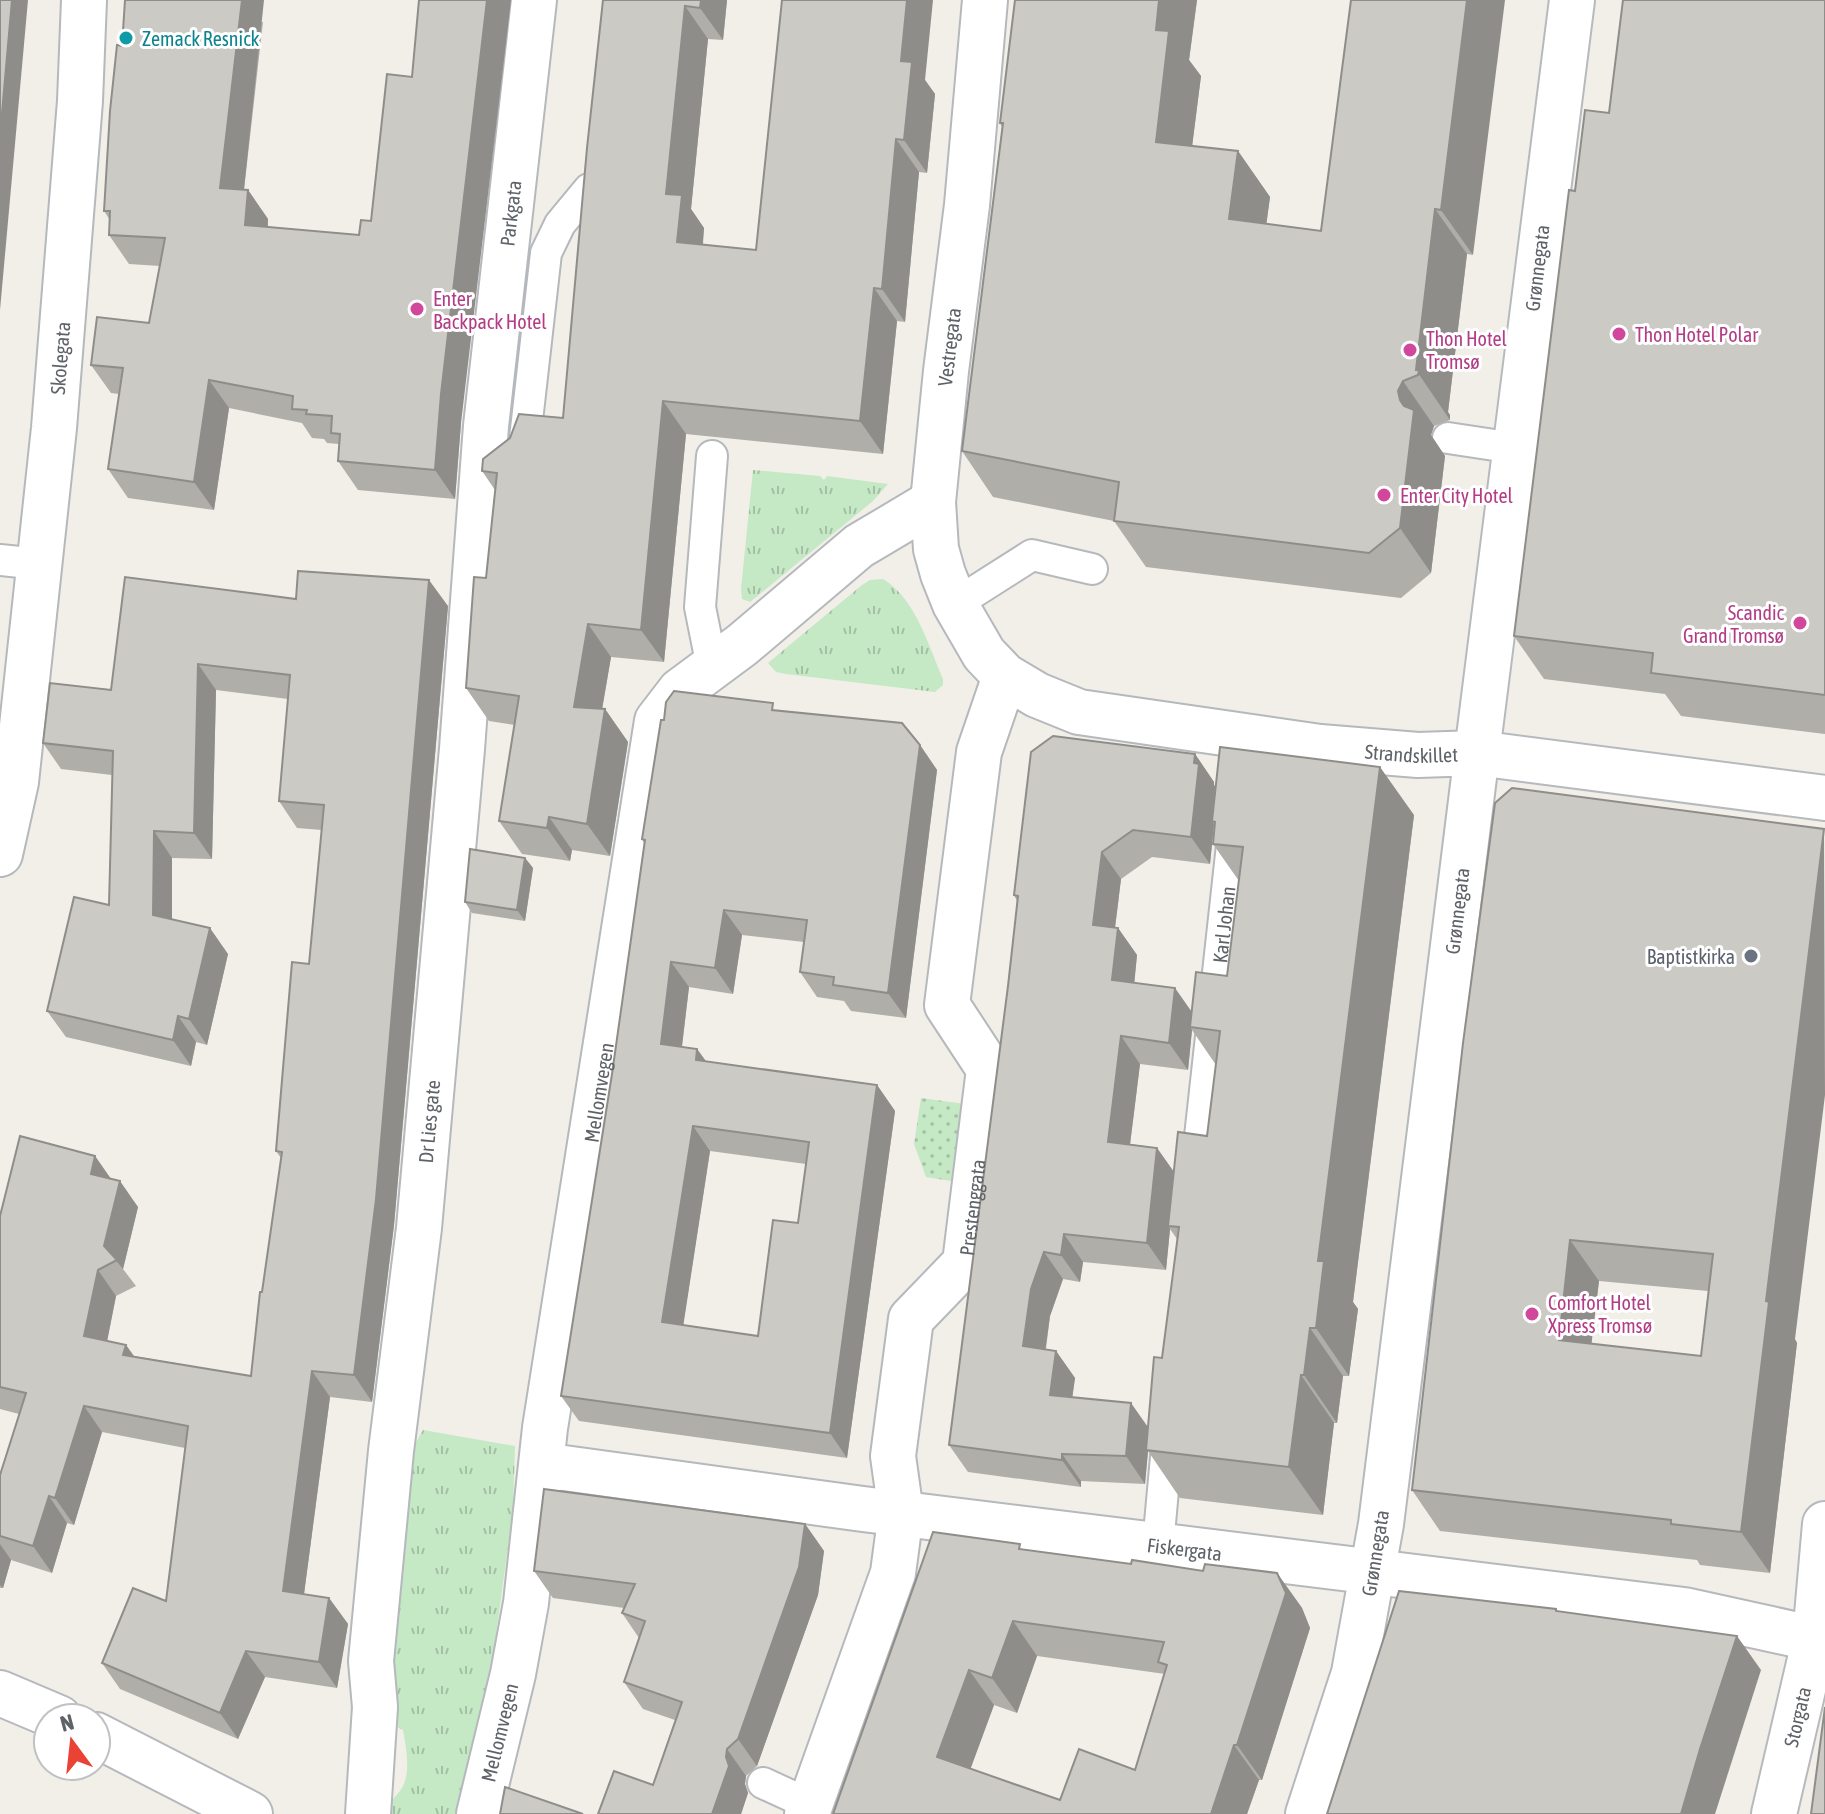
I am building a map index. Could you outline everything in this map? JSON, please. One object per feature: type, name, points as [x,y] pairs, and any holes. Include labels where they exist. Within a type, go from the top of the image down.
[{"type":"street","name":"Skolegata","points":[[0,854],[16,782],[25,716],[20,562],[54,428],[80,101],[84,0]]},
{"type":"street","name":"Parkgata","points":[[486,426],[534,0]]},
{"type":"street","name":"Vestregata","points":[[985,0],[967,205],[933,502],[936,549],[955,604],[984,654],[1005,676]]},
{"type":"street","name":"Grønnegata","points":[[1308,1814],[1354,1673],[1381,1524],[1572,0]]},
{"type":"street","name":"Dr Lies gate","points":[[368,1814],[375,1707],[371,1661],[391,1451],[420,1214],[462,749],[486,426]]},
{"type":"street","name":"Mellomvegen","points":[[479,1814],[513,1674],[526,1603],[542,1465],[592,1123],[657,721],[696,679],[742,645],[859,546],[933,502]]},
{"type":"street","name":"Strandskillet","points":[[1005,676],[1037,695],[1079,712],[1241,749],[1391,754],[1477,753],[1825,798]]},
{"type":"street","name":"Prestenggata","points":[[809,1809],[893,1573],[901,1513],[893,1456],[911,1319],[965,1263],[989,1069],[947,1005],[979,752],[1005,676]]},
{"type":"street","name":"Fiskergata","points":[[542,1465],[1684,1610],[1820,1640]]},
{"type":"street","name":"Storgata","points":[[1774,1814],[1820,1640],[1825,1524]]},
{"type":"street","points":[[0,1693],[32,1707]]},
{"type":"street","points":[[112,1743],[250,1814]]},
{"type":"lane","name":"Parkgata","points":[[483,485],[517,463],[524,447],[546,253],[560,224],[592,177],[585,237]]},
{"type":"lane","points":[[1448,438],[1514,448]]},
{"type":"lane","points":[[696,679],[712,456]]},
{"type":"lane","points":[[955,604],[1032,555],[1092,569]]},
{"type":"lane","name":"Karl Johan","points":[[1192,1206],[1236,806]]},
{"type":"lane","points":[[1158,1545],[1170,1405]]},
{"type":"lane","points":[[763,1783],[809,1809]]},
{"type":"green space","points":[[753,470],[820,476],[824,480],[827,476],[888,484],[873,501],[750,602],[742,599],[741,589]]},
{"type":"green space","points":[[883,579],[904,598],[920,624],[943,679],[943,685],[935,692],[786,674],[776,672],[768,663],[862,585],[870,580]]},
{"type":"green space","points":[[921,1098],[965,1104],[957,1182],[926,1177],[914,1144]]},
{"type":"green space","points":[[423,1430],[515,1446],[513,1509],[488,1695],[457,1814],[388,1814],[392,1801],[404,1785],[407,1769],[403,1730],[388,1722],[410,1453]]},
{"type":"building","points":[[0,0],[12,0],[0,136]]},
{"type":"building","points":[[125,0],[242,0],[220,188],[248,190],[245,225],[359,235],[361,220],[371,221],[387,74],[412,77],[419,0],[487,0],[435,470],[338,461],[340,434],[331,433],[332,416],[306,414],[307,410],[292,409],[293,396],[209,380],[194,482],[108,469],[123,368],[91,365],[97,317],[149,323],[165,238],[109,235],[110,211],[104,211],[110,111],[117,45],[122,46]]},
{"type":"building","points":[[603,0],[701,0],[700,8],[685,6],[666,194],[682,195],[677,242],[756,250],[782,0],[907,0],[901,61],[912,62],[904,140],[896,139],[882,289],[874,288],[860,421],[663,401],[641,630],[588,624],[574,707],[605,709],[587,824],[549,817],[547,828],[499,821],[519,696],[466,688],[474,577],[486,578],[497,473],[482,471],[483,459],[510,438],[519,414],[563,418]]},
{"type":"building","points":[[1015,0],[1159,0],[1156,30],[1169,31],[1156,142],[1238,151],[1229,219],[1321,231],[1351,0],[1467,0],[1441,210],[1435,209],[1416,370],[1419,370],[1418,375],[1403,381],[1398,391],[1404,406],[1414,410],[1400,528],[1369,553],[1114,521],[1119,482],[962,451],[1003,123],[1000,123]]},
{"type":"building","points":[[1623,0],[1825,0],[1825,695],[1651,673],[1653,653],[1514,636],[1569,190],[1575,191],[1585,110],[1609,113]]},
{"type":"building","points":[[298,571],[429,580],[376,1199],[354,1375],[312,1371],[283,1591],[329,1598],[319,1662],[246,1651],[220,1713],[102,1663],[133,1588],[166,1601],[188,1426],[84,1406],[55,1498],[49,1496],[33,1546],[0,1536],[0,1475],[26,1393],[0,1387],[0,1216],[20,1136],[95,1156],[91,1174],[120,1181],[104,1246],[117,1260],[98,1270],[84,1336],[126,1345],[123,1355],[251,1376],[260,1292],[282,1152],[276,1151],[292,962],[309,964],[324,805],[279,801],[290,675],[198,664],[194,833],[154,831],[153,915],[210,928],[189,1019],[178,1016],[173,1040],[47,1011],[74,897],[109,905],[113,751],[43,743],[50,683],[111,690],[125,577],[296,599]]},
{"type":"building","points":[[674,691],[773,703],[772,710],[902,723],[920,745],[888,993],[833,985],[834,977],[800,972],[807,920],[724,910],[715,968],[671,962],[661,1044],[697,1049],[696,1060],[877,1085],[830,1433],[561,1396],[612,1074],[645,840],[642,839],[666,702]],"holes":[[[693,1126],[809,1142],[798,1223],[773,1220],[758,1336],[662,1322]]]},
{"type":"building","points":[[1053,736],[1195,754],[1194,763],[1199,764],[1191,837],[1133,830],[1102,852],[1093,925],[1118,928],[1112,980],[1175,988],[1169,1043],[1121,1036],[1108,1142],[1157,1148],[1147,1243],[1064,1234],[1061,1255],[1044,1252],[1031,1289],[1023,1346],[1056,1351],[1050,1395],[1131,1403],[1126,1456],[1062,1454],[1062,1460],[949,1445],[1008,986],[1018,896],[1014,895],[1031,752]]},
{"type":"building","points":[[1220,747],[1380,767],[1318,1261],[1324,1261],[1316,1328],[1310,1328],[1289,1467],[1146,1450],[1154,1357],[1162,1358],[1179,1227],[1168,1226],[1178,1132],[1207,1136],[1220,1031],[1190,1027],[1196,972],[1227,976],[1243,847],[1213,844],[1215,822],[1212,821]]},
{"type":"building","points":[[1512,788],[1824,829],[1741,1532],[1671,1524],[1671,1520],[1412,1490],[1463,1043],[1495,803]],"holes":[[[1570,1240],[1713,1254],[1701,1356],[1559,1340]]]},
{"type":"building","points":[[470,849],[525,858],[517,910],[465,902]]},
{"type":"building","points":[[544,1489],[805,1524],[799,1567],[738,1739],[727,1749],[729,1766],[712,1814],[598,1814],[614,1771],[653,1785],[682,1702],[624,1682],[645,1621],[622,1613],[635,1584],[534,1571]]},
{"type":"building","points":[[933,1532],[1020,1544],[1019,1549],[1131,1564],[1132,1560],[1203,1571],[1205,1564],[1277,1573],[1286,1593],[1237,1745],[1234,1745],[1211,1814],[833,1814]],"holes":[[[1013,1621],[1164,1642],[1158,1662],[1167,1665],[1135,1770],[1079,1749],[1060,1800],[937,1757],[969,1670],[992,1678]]]},
{"type":"building","points":[[1399,1591],[1556,1609],[1737,1636],[1681,1814],[1327,1814]]},
{"type":"building","points":[[1825,1707],[1825,1814],[1811,1814]]},
{"type":"building","points":[[505,1787],[583,1814],[500,1814]]},
{"type":"place","name":"Zemack Resnick","points":[[126,38]]},
{"type":"place","name":"Enter Backpack Hotel","points":[[417,309]]},
{"type":"place","name":"Thon Hotel Polar","points":[[1619,334]]},
{"type":"place","name":"Thon Hotel Tromsø","points":[[1410,350]]},
{"type":"place","name":"Enter City Hotel","points":[[1384,495]]},
{"type":"place","name":"Scandic Grand Tromsø","points":[[1800,623]]},
{"type":"place","name":"Baptistkirka","points":[[1751,956]]},
{"type":"place","name":"Comfort Hotel Xpress Tromsø","points":[[1532,1314]]}]
